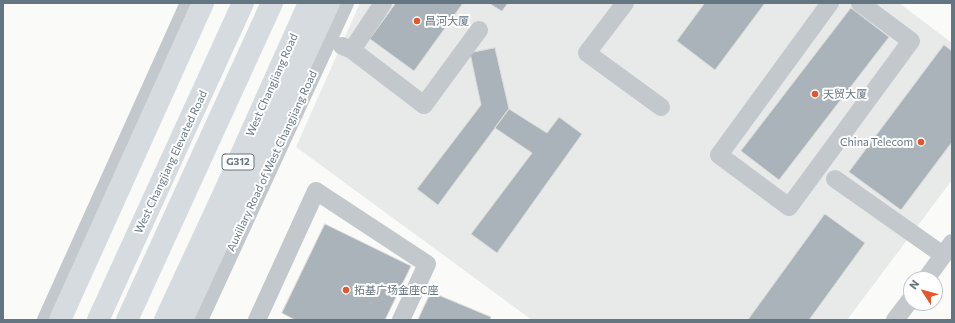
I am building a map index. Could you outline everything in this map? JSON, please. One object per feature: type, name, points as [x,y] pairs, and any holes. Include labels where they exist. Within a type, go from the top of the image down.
[{"type":"highway","points":[[60,320],[203,3]]},
{"type":"highway","points":[[73,320],[216,3]]},
{"type":"highway","name":"West Changjiang Elevated Road","points":[[98,320],[243,3]]},
{"type":"highway","points":[[127,320],[272,3]]},
{"type":"highway","name":"West Changjiang Road","points":[[165,320],[309,3]]},
{"type":"highway","points":[[182,320],[329,3]]},
{"type":"street","points":[[46,320],[189,3]]},
{"type":"street","name":"Auxillary Road of West Changjiang Road","points":[[199,320],[345,3]]},
{"type":"street","points":[[352,50],[383,3]]},
{"type":"street","points":[[625,3],[587,53],[661,107]]},
{"type":"street","points":[[830,3],[719,155],[790,207],[911,41],[860,3]]},
{"type":"street","points":[[328,40],[352,50],[424,105],[479,30]]},
{"type":"street","points":[[835,179],[948,249],[932,271]]},
{"type":"street","points":[[257,320],[316,191],[427,264],[401,320]]},
{"type":"street","points":[[895,320],[903,310]]},
{"type":"shaded area","points":[[360,3],[899,3],[952,43],[952,180],[847,320],[532,320],[296,147]]},
{"type":"building","name":"昌河大厦","points":[[396,3],[463,3],[414,71],[370,39]]},
{"type":"building","points":[[489,3],[508,3],[502,11]]},
{"type":"building","points":[[705,3],[765,3],[715,70],[677,41]]},
{"type":"building","name":"天贸大厦","points":[[851,8],[889,37],[779,180],[741,151]]},
{"type":"building","points":[[944,45],[952,51],[952,142],[901,210],[849,172]]},
{"type":"building","points":[[495,48],[509,109],[438,205],[417,189],[481,105],[470,53]]},
{"type":"building","points":[[509,109],[547,133],[559,117],[582,134],[497,253],[471,234],[532,153],[495,128]]},
{"type":"building","points":[[825,214],[865,243],[809,320],[748,320]]},
{"type":"building","name":"拓基广场金座C座","points":[[325,224],[411,266],[385,320],[295,320],[282,313]]},
{"type":"building","points":[[431,292],[491,317],[490,320],[418,320]]},
{"type":"place","name":"昌河大厦","points":[[417,21]]},
{"type":"place","name":"天贸大厦","points":[[815,94]]},
{"type":"place","name":"China Telecom","points":[[921,142]]},
{"type":"place","name":"拓基广场金座C座","points":[[346,290]]}]
